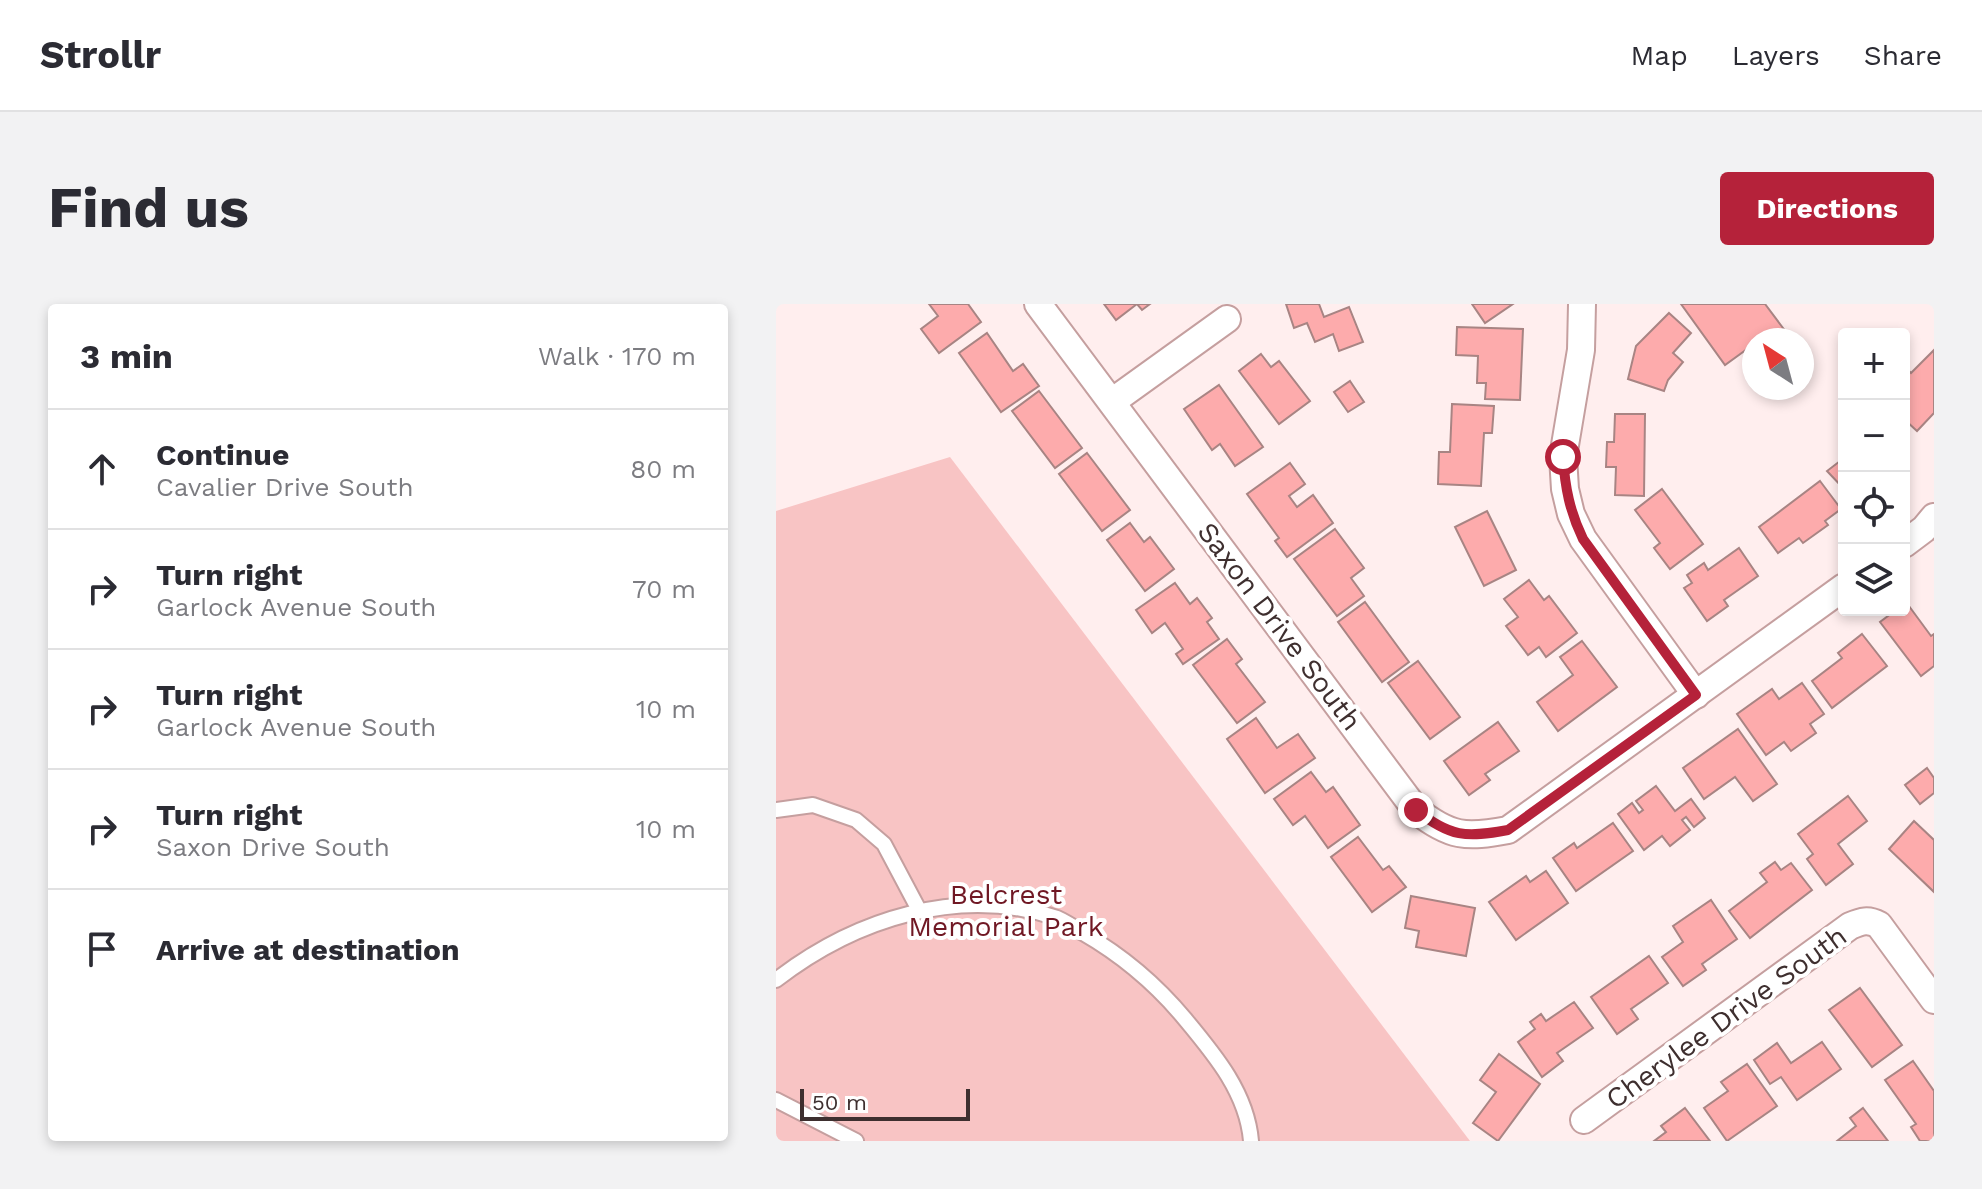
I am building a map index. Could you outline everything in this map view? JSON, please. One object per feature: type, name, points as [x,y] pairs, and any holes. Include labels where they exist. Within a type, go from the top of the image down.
[{"type":"street","name":"Saxon Drive South","points":[[1038,304],[1416,810],[1436,826],[1459,835],[1508,830],[1696,695]]},
{"type":"street","points":[[1582,304],[1581,350],[1563,457],[1565,489],[1571,514],[1583,539],[1696,695],[1838,591]]},
{"type":"street","points":[[1113,401],[1227,319]]},
{"type":"street","name":"Cherylee Drive South","points":[[1584,1120],[1850,926],[1870,920],[1879,925],[1934,1000]]},
{"type":"lane","points":[[776,810],[813,805],[856,820],[884,844],[919,910]]},
{"type":"lane","points":[[776,980],[803,959],[878,921],[919,910],[992,904],[1058,919],[1111,950],[1159,988],[1234,1085],[1250,1128],[1251,1141]]},
{"type":"lane","points":[[776,1100],[856,1141]]},
{"type":"green space","name":"Belcrest Memorial Park","points":[[950,457],[1470,1141],[776,1141],[776,511]]},
{"type":"building","points":[[929,304],[968,304],[981,322],[939,353],[921,329],[938,316]]},
{"type":"building","points":[[1104,304],[1137,304],[1116,320]]},
{"type":"building","points":[[1286,304],[1319,304],[1324,317],[1349,307],[1363,342],[1339,351],[1333,334],[1315,342],[1307,323],[1294,328]]},
{"type":"building","points":[[1472,304],[1513,304],[1485,323]]},
{"type":"building","points":[[1681,304],[1765,304],[1783,328],[1742,328],[1742,353],[1725,365]]},
{"type":"building","points":[[1669,313],[1691,333],[1673,353],[1683,362],[1668,380],[1664,391],[1628,379],[1636,346]]},
{"type":"building","points":[[1457,327],[1523,329],[1520,400],[1485,399],[1486,383],[1477,383],[1478,356],[1456,355]]},
{"type":"building","points":[[987,333],[1013,371],[1023,364],[1039,386],[1001,412],[959,353]]},
{"type":"building","points":[[1934,350],[1934,413],[1917,431],[1910,425],[1911,373]]},
{"type":"building","points":[[1261,354],[1271,367],[1279,361],[1310,401],[1279,424],[1239,371]]},
{"type":"building","points":[[1350,381],[1364,402],[1348,412],[1334,392]]},
{"type":"building","points":[[1219,385],[1263,447],[1235,466],[1220,444],[1212,450],[1184,409]]},
{"type":"building","points":[[1039,391],[1082,448],[1055,468],[1012,411]]},
{"type":"building","points":[[1452,404],[1494,406],[1492,433],[1484,433],[1481,486],[1438,484],[1439,452],[1450,452]]},
{"type":"building","points":[[1615,414],[1645,414],[1644,496],[1615,495],[1616,467],[1606,467],[1607,442],[1614,442]]},
{"type":"building","points":[[1087,453],[1130,510],[1102,531],[1059,474]]},
{"type":"building","points":[[1290,463],[1305,484],[1289,496],[1297,507],[1313,495],[1333,523],[1287,557],[1275,541],[1279,538],[1247,494]]},
{"type":"building","points":[[1838,463],[1838,483],[1827,471]]},
{"type":"building","points":[[1820,481],[1838,505],[1838,511],[1825,521],[1828,525],[1803,543],[1799,538],[1778,553],[1759,527]]},
{"type":"building","points":[[1662,489],[1703,544],[1670,569],[1654,548],[1660,543],[1635,510]]},
{"type":"building","points":[[1487,511],[1516,570],[1484,586],[1455,527]]},
{"type":"building","points":[[1130,523],[1144,542],[1150,537],[1174,569],[1145,591],[1107,540]]},
{"type":"building","points":[[1335,529],[1364,568],[1351,578],[1364,596],[1337,616],[1294,559]]},
{"type":"building","points":[[1739,548],[1758,576],[1724,600],[1728,606],[1707,621],[1684,588],[1692,583],[1687,575],[1704,563],[1708,570]]},
{"type":"building","points":[[1529,580],[1544,600],[1549,596],[1577,633],[1546,657],[1539,647],[1528,655],[1506,626],[1518,617],[1504,599]]},
{"type":"building","points":[[1175,583],[1190,604],[1197,598],[1212,618],[1207,622],[1219,639],[1183,664],[1176,654],[1183,649],[1165,623],[1152,633],[1136,610]]},
{"type":"building","points":[[1365,602],[1409,662],[1382,682],[1338,622]]},
{"type":"building","points":[[1910,607],[1931,636],[1934,634],[1934,666],[1921,676],[1880,622],[1888,616],[1910,616]]},
{"type":"building","points":[[1862,634],[1887,666],[1832,708],[1812,681],[1842,658],[1838,653]]},
{"type":"building","points":[[1227,639],[1242,659],[1236,664],[1265,702],[1237,723],[1193,665]]},
{"type":"building","points":[[1582,641],[1617,687],[1558,731],[1537,702],[1573,675],[1560,657]]},
{"type":"building","points":[[1418,661],[1460,717],[1430,739],[1388,683]]},
{"type":"building","points":[[1802,683],[1824,714],[1810,724],[1816,733],[1791,751],[1784,742],[1766,755],[1737,714],[1772,689],[1779,699]]},
{"type":"building","points":[[1256,718],[1277,748],[1298,734],[1315,758],[1265,793],[1227,739]]},
{"type":"building","points":[[1498,722],[1519,751],[1485,774],[1490,780],[1469,795],[1444,761]]},
{"type":"building","points":[[1738,729],[1777,784],[1753,801],[1735,777],[1704,799],[1683,768]]},
{"type":"building","points":[[1927,768],[1934,778],[1934,793],[1920,804],[1905,785]]},
{"type":"building","points":[[1311,772],[1326,792],[1333,787],[1360,825],[1328,848],[1305,816],[1293,825],[1274,799]]},
{"type":"building","points":[[1656,786],[1675,811],[1691,799],[1705,818],[1694,827],[1686,817],[1682,820],[1690,830],[1670,846],[1662,836],[1644,850],[1618,814],[1632,803],[1639,813],[1643,810],[1636,801]]},
{"type":"building","points":[[1848,796],[1867,821],[1838,844],[1853,864],[1826,885],[1807,859],[1813,854],[1798,834]]},
{"type":"building","points":[[1914,821],[1934,840],[1934,892],[1889,849]]},
{"type":"building","points":[[1613,823],[1633,851],[1576,891],[1553,858],[1574,843],[1577,848]]},
{"type":"building","points":[[1358,837],[1383,870],[1389,866],[1406,887],[1372,912],[1331,857]]},
{"type":"building","points":[[1775,862],[1781,870],[1791,863],[1812,890],[1750,938],[1729,911],[1767,882],[1760,873]]},
{"type":"building","points":[[1546,871],[1568,903],[1516,940],[1489,902],[1526,876],[1530,882]]},
{"type":"building","points":[[1411,896],[1475,908],[1466,956],[1416,947],[1419,931],[1405,928]]},
{"type":"building","points":[[1711,900],[1737,939],[1702,964],[1706,970],[1683,986],[1662,957],[1683,942],[1673,926]]},
{"type":"building","points":[[1649,956],[1668,983],[1631,1009],[1638,1019],[1617,1034],[1591,997]]},
{"type":"building","points":[[1860,988],[1902,1045],[1872,1067],[1829,1010]]},
{"type":"building","points":[[1574,1002],[1593,1028],[1557,1053],[1563,1061],[1542,1077],[1518,1042],[1535,1029],[1530,1022],[1541,1014],[1546,1021]]},
{"type":"building","points":[[1822,1042],[1841,1069],[1797,1100],[1781,1077],[1770,1084],[1754,1060],[1777,1043],[1791,1063]]},
{"type":"building","points":[[1499,1054],[1540,1084],[1498,1141],[1473,1123],[1496,1092],[1480,1080]]},
{"type":"building","points":[[1913,1061],[1934,1091],[1932,1141],[1920,1141],[1911,1127],[1916,1124],[1885,1080]]},
{"type":"building","points":[[1747,1064],[1777,1106],[1727,1141],[1704,1108],[1728,1091],[1721,1082]]},
{"type":"building","points":[[1685,1108],[1710,1141],[1654,1141],[1666,1132],[1661,1126]]},
{"type":"building","points":[[1863,1108],[1888,1141],[1837,1141],[1856,1126],[1850,1118]]},
{"type":"route","points":[[1416,810],[1436,826],[1459,835],[1508,830],[1696,695],[1583,539],[1571,514],[1565,489],[1563,457]]}]
